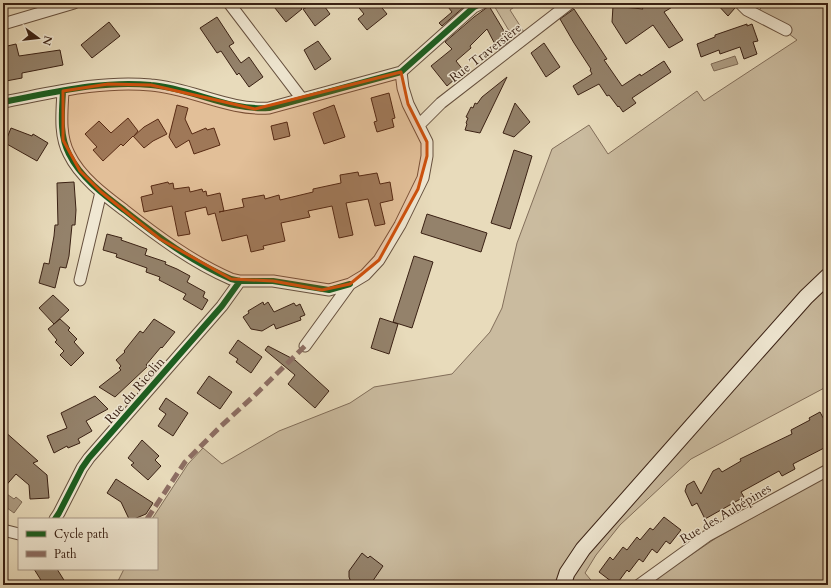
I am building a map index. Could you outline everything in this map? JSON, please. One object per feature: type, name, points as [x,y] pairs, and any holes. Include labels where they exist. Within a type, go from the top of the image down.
[{"type":"main road","points":[[563,585],[568,573],[583,549],[806,297],[828,276]]},
{"type":"street","points":[[3,24],[74,3]]},
{"type":"street","points":[[229,3],[302,99]]},
{"type":"street","name":"Rue Traversière","points":[[419,125],[441,103],[570,3]]},
{"type":"street","points":[[740,3],[747,10],[786,30]]},
{"type":"street","points":[[3,102],[108,84],[151,85],[193,93],[243,108],[269,108],[401,72],[476,4]]},
{"type":"street","points":[[63,91],[63,140],[69,155],[80,171],[101,192],[160,238],[223,276],[240,281],[273,281],[329,290],[350,284],[365,274],[379,260],[386,250],[423,178],[427,156],[427,142],[408,104],[403,88],[401,72]]},
{"type":"street","points":[[80,280],[101,192]]},
{"type":"street","name":"Rue du Ricolin","points":[[56,518],[89,458],[222,306],[240,281]]},
{"type":"street","points":[[305,346],[350,284]]},
{"type":"street","name":"Rue des Aubépines","points":[[639,585],[707,536],[828,470]]},
{"type":"street","points":[[3,530],[18,534]]},
{"type":"highlighted area","points":[[401,72],[408,104],[427,142],[427,156],[418,189],[379,260],[350,284],[322,290],[273,281],[231,279],[160,239],[101,192],[80,171],[63,140],[63,91],[108,84],[151,85],[255,109]]},
{"type":"shaded area","points":[[520,3],[510,10],[524,32],[514,39],[493,4]]},
{"type":"shaded area","points":[[764,3],[828,3],[828,386],[691,459],[620,525],[596,555],[585,573],[595,585],[116,585],[124,570],[158,570],[158,518],[153,518],[188,464],[203,448],[222,464],[279,431],[350,403],[374,387],[452,374],[490,332],[502,308],[517,243],[552,149],[589,125],[608,154],[697,91],[704,101],[797,40],[759,11]]},
{"type":"shaded area","points":[[735,56],[738,64],[714,71],[711,64]]},
{"type":"shaded area","points":[[828,476],[828,585],[647,585],[716,538]]},
{"type":"shaded area","points":[[4,492],[14,499],[16,497],[22,502],[14,513],[3,505]]},
{"type":"building","points":[[271,3],[297,3],[302,9],[286,22]]},
{"type":"building","points":[[316,3],[322,3],[330,14],[315,26],[303,9]]},
{"type":"building","points":[[355,3],[378,3],[387,14],[367,30],[358,19],[364,14]]},
{"type":"building","points":[[445,3],[462,3],[465,6],[442,26],[439,23],[452,12]]},
{"type":"building","points":[[639,3],[679,3],[664,12],[683,40],[669,48],[653,25],[626,44],[612,22],[613,6],[643,9]]},
{"type":"building","points":[[716,3],[733,3],[735,8],[728,16]]},
{"type":"building","points":[[489,6],[510,41],[498,50],[487,29],[470,46],[471,48],[456,61],[464,71],[447,86],[431,66],[452,49],[445,42]]},
{"type":"building","points":[[574,9],[607,59],[604,60],[622,86],[664,61],[671,72],[632,98],[636,103],[623,112],[609,95],[607,96],[599,84],[578,95],[573,86],[592,74],[591,69],[560,19]]},
{"type":"building","points":[[217,17],[234,43],[229,46],[241,63],[249,57],[263,77],[249,87],[239,73],[237,75],[221,51],[217,53],[200,28]]},
{"type":"building","points":[[109,22],[120,36],[92,58],[81,45]]},
{"type":"building","points":[[747,24],[747,26],[752,24],[758,41],[753,42],[757,54],[744,59],[740,47],[720,54],[719,50],[701,57],[697,44],[715,37],[715,35]]},
{"type":"building","points":[[318,41],[331,59],[315,70],[304,50]]},
{"type":"building","points":[[544,43],[560,67],[546,77],[531,53]]},
{"type":"building","points":[[16,44],[19,56],[60,50],[63,65],[22,73],[22,78],[6,81],[3,65],[3,47]]},
{"type":"building","points":[[507,77],[480,133],[465,130],[468,118],[466,117],[471,107],[473,108],[475,103],[477,104],[482,97]]},
{"type":"building","points":[[389,93],[395,118],[392,119],[394,127],[377,132],[374,122],[377,121],[371,98]]},
{"type":"building","points":[[515,103],[530,122],[514,137],[503,133]]},
{"type":"building","points":[[177,105],[188,108],[185,119],[192,134],[206,128],[207,130],[214,128],[220,145],[194,154],[189,140],[176,148],[169,137]]},
{"type":"building","points":[[334,105],[345,137],[324,144],[313,113]]},
{"type":"building","points":[[128,118],[138,131],[134,136],[144,127],[158,119],[167,134],[153,141],[144,148],[133,136],[123,146],[121,144],[103,161],[93,150],[97,147],[85,134],[99,121],[111,133]]},
{"type":"building","points":[[287,122],[290,136],[274,140],[271,126]]},
{"type":"building","points":[[11,128],[32,136],[33,134],[48,143],[37,161],[5,143]]},
{"type":"building","points":[[514,150],[532,156],[510,229],[491,223]]},
{"type":"building","points":[[358,172],[359,176],[377,173],[380,184],[390,182],[393,200],[380,203],[385,224],[375,226],[368,199],[346,203],[353,235],[339,238],[332,206],[308,211],[310,217],[281,223],[285,241],[263,246],[264,249],[251,252],[247,235],[222,241],[215,213],[208,215],[206,207],[185,212],[190,234],[178,236],[172,206],[144,212],[141,197],[153,194],[151,186],[168,182],[169,184],[173,183],[174,189],[189,187],[190,192],[202,189],[203,192],[206,191],[207,196],[220,193],[224,211],[244,207],[242,199],[264,195],[265,199],[279,195],[280,200],[313,192],[313,189],[341,183],[340,175]]},
{"type":"building","points":[[74,182],[76,210],[75,225],[72,225],[69,256],[66,268],[60,267],[55,288],[39,283],[44,263],[49,264],[55,225],[58,225],[57,183]]},
{"type":"building","points":[[427,214],[487,233],[481,252],[421,233]]},
{"type":"building","points":[[107,234],[122,238],[121,240],[147,249],[145,255],[166,262],[165,264],[190,276],[187,282],[205,292],[203,297],[208,300],[202,310],[183,299],[186,294],[159,280],[160,277],[146,272],[147,268],[116,257],[117,254],[103,250]]},
{"type":"building","points":[[414,256],[433,262],[412,328],[393,322]]},
{"type":"building","points":[[53,295],[69,310],[54,324],[39,308]]},
{"type":"building","points":[[263,302],[264,305],[268,302],[274,312],[294,303],[296,306],[300,304],[305,315],[300,317],[301,320],[276,329],[274,324],[262,331],[251,329],[243,317],[249,313],[248,311]]},
{"type":"building","points":[[380,318],[398,324],[389,354],[371,348]]},
{"type":"building","points":[[60,319],[70,328],[68,330],[77,339],[74,342],[84,353],[71,366],[60,355],[64,351],[55,342],[57,340],[48,329]]},
{"type":"building","points":[[154,319],[175,332],[146,365],[148,366],[115,397],[99,387],[121,370],[119,368],[121,366],[116,360],[125,352],[124,351],[140,331],[143,333]]},
{"type":"building","points":[[238,340],[262,357],[251,373],[236,362],[238,359],[229,353]]},
{"type":"building","points":[[268,346],[295,360],[329,391],[315,408],[288,384],[295,375],[265,350]]},
{"type":"building","points":[[209,376],[232,392],[220,409],[197,393]]},
{"type":"building","points":[[95,396],[108,409],[86,421],[92,431],[78,439],[80,443],[68,448],[67,446],[54,453],[47,436],[67,428],[61,413]]},
{"type":"building","points":[[166,398],[188,413],[173,436],[158,426],[166,414],[159,409]]},
{"type":"building","points":[[820,412],[828,427],[828,446],[793,464],[795,469],[782,476],[779,471],[741,492],[744,497],[705,519],[697,503],[692,506],[685,491],[687,485],[694,481],[701,494],[713,471],[719,468],[722,472],[741,461],[740,459],[792,434],[791,430],[810,420],[809,418]]},
{"type":"building","points":[[3,430],[38,461],[33,463],[47,475],[49,498],[30,499],[29,485],[16,474],[3,489]]},
{"type":"building","points":[[142,440],[159,456],[155,460],[161,466],[148,480],[131,465],[134,463],[128,458]]},
{"type":"building","points":[[116,479],[153,503],[146,514],[136,518],[129,518],[121,502],[107,493]]},
{"type":"building","points":[[664,517],[681,530],[670,544],[666,541],[657,553],[652,549],[643,562],[639,559],[629,572],[627,570],[616,585],[599,572],[610,557],[613,560],[623,547],[627,550],[637,537],[640,540],[650,528],[653,530]]},
{"type":"building","points":[[362,553],[368,558],[370,556],[383,566],[370,585],[358,585],[351,582],[349,577],[349,571]]},
{"type":"building","points":[[35,570],[58,570],[67,585],[44,585]]},
{"type":"marked path","points":[[148,518],[185,462],[305,346]]},
{"type":"cycle path","points":[[3,102],[76,88],[114,84],[132,84],[151,85],[181,90],[239,106],[269,108],[401,72],[474,7],[482,3]]},
{"type":"cycle path","points":[[63,91],[62,131],[69,154],[79,170],[101,192],[175,248],[202,265],[231,279],[240,281],[273,281],[329,290],[350,284]]},
{"type":"cycle path","points":[[56,518],[82,468],[89,458],[222,306],[240,281]]}]
